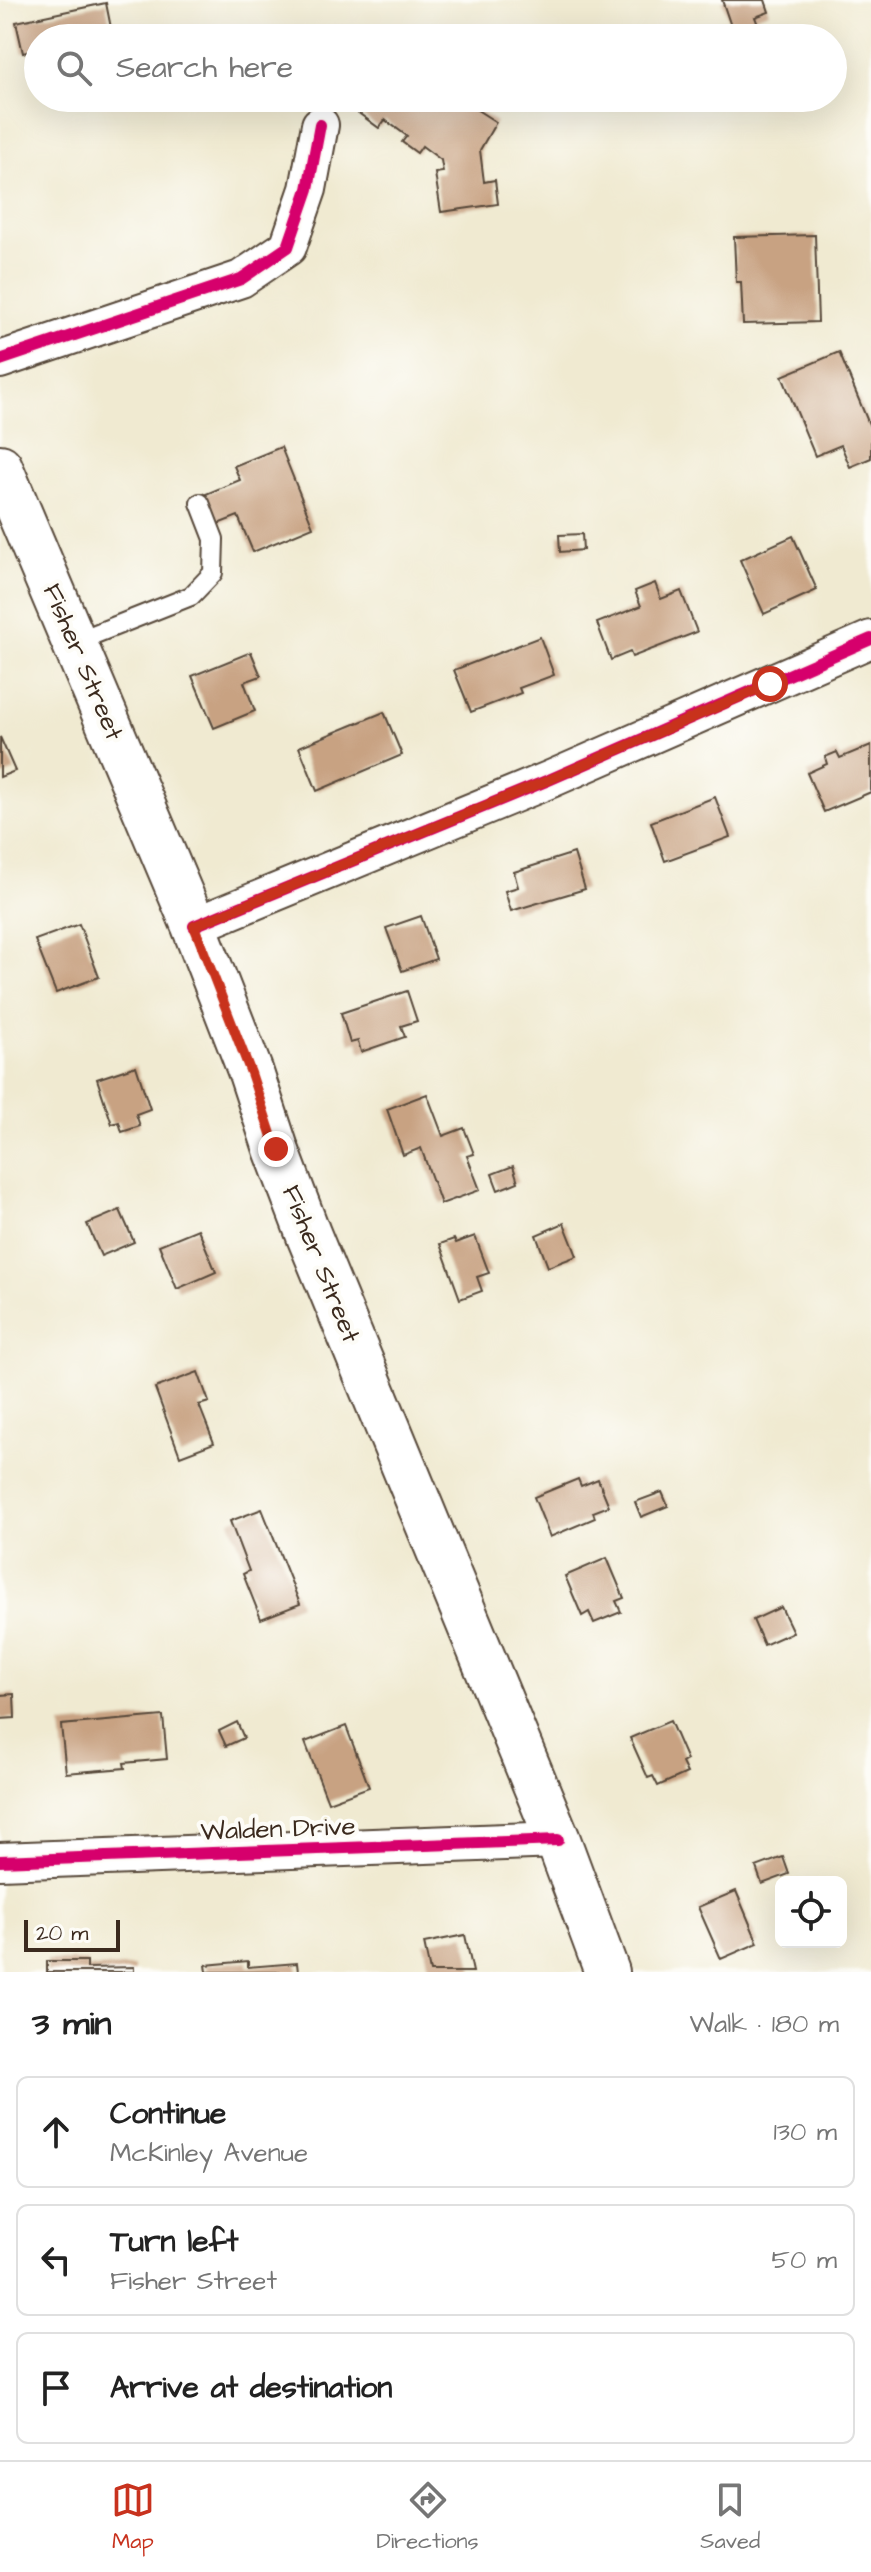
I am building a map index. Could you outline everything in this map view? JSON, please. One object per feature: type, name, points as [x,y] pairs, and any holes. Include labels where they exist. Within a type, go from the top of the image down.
[{"type":"main road","name":"Fisher Street","points":[[0,467],[194,926],[309,1236],[558,1840],[607,1972]]},
{"type":"street","points":[[0,360],[241,279],[288,247],[308,189],[320,125]]},
{"type":"street","points":[[194,926],[551,779],[871,639]]},
{"type":"street","name":"Walden Drive","points":[[0,1861],[558,1840]]},
{"type":"lane","points":[[75,642],[191,596],[213,573],[214,539],[200,503]]},
{"type":"building","points":[[722,0],[765,0],[769,12],[755,17],[758,24],[730,24]]},
{"type":"building","points":[[106,3],[110,24],[24,24],[23,53],[16,22]]},
{"type":"building","points":[[357,112],[480,112],[496,122],[480,150],[484,182],[495,180],[498,204],[441,212],[435,173],[443,172],[441,160],[422,146],[417,153],[402,142],[407,136],[385,120],[379,128]]},
{"type":"building","points":[[815,235],[818,322],[743,324],[741,282],[736,282],[734,237]]},
{"type":"building","points":[[839,352],[871,429],[871,458],[850,467],[841,445],[815,456],[782,376]]},
{"type":"building","points":[[281,447],[313,527],[253,552],[238,516],[218,524],[206,494],[240,480],[234,466]]},
{"type":"building","points":[[582,534],[583,550],[560,552],[559,535]]},
{"type":"building","points":[[793,536],[817,590],[764,614],[740,560]]},
{"type":"building","points":[[655,583],[661,599],[681,591],[697,632],[632,657],[630,652],[611,660],[597,623],[641,606],[635,591]]},
{"type":"building","points":[[540,637],[554,675],[519,688],[521,693],[471,712],[454,670]]},
{"type":"building","points":[[251,652],[261,676],[244,682],[255,711],[214,728],[192,676]]},
{"type":"building","points":[[384,712],[402,755],[317,791],[299,747]]},
{"type":"building","points":[[0,737],[15,771],[0,777]]},
{"type":"building","points":[[871,745],[871,792],[824,812],[807,773],[827,764],[825,757],[837,752],[840,758]]},
{"type":"building","points":[[715,797],[730,837],[665,861],[651,822]]},
{"type":"building","points":[[574,853],[585,889],[511,911],[505,891],[518,887],[514,872]]},
{"type":"building","points":[[421,916],[436,959],[402,971],[386,928]]},
{"type":"building","points":[[79,924],[99,977],[56,993],[35,940]]},
{"type":"building","points":[[407,991],[417,1021],[401,1026],[405,1037],[361,1052],[358,1041],[350,1043],[341,1013]]},
{"type":"building","points":[[136,1066],[150,1109],[136,1114],[140,1126],[122,1132],[119,1122],[112,1124],[97,1079]]},
{"type":"building","points":[[427,1094],[443,1136],[464,1128],[474,1154],[467,1156],[480,1190],[441,1204],[421,1148],[403,1155],[387,1109]]},
{"type":"building","points":[[513,1166],[518,1182],[498,1190],[492,1174]]},
{"type":"building","points":[[120,1210],[134,1242],[101,1256],[87,1224]]},
{"type":"building","points":[[564,1223],[577,1256],[548,1267],[536,1235]]},
{"type":"building","points":[[198,1229],[216,1272],[177,1289],[159,1245]]},
{"type":"building","points":[[475,1236],[489,1273],[477,1277],[482,1291],[460,1299],[440,1244],[454,1239],[456,1243]]},
{"type":"building","points":[[198,1372],[209,1402],[199,1405],[214,1443],[180,1456],[155,1388]]},
{"type":"building","points":[[578,1479],[581,1486],[598,1479],[609,1506],[593,1512],[595,1518],[550,1537],[534,1497]]},
{"type":"building","points":[[662,1492],[668,1506],[641,1517],[635,1502]]},
{"type":"building","points":[[262,1509],[300,1604],[261,1619],[243,1574],[249,1571],[230,1521]]},
{"type":"building","points":[[607,1558],[624,1598],[616,1601],[621,1612],[594,1623],[589,1612],[582,1616],[565,1576]]},
{"type":"building","points":[[781,1607],[793,1632],[764,1645],[753,1620]]},
{"type":"building","points":[[14,1694],[15,1718],[0,1719],[0,1695]]},
{"type":"building","points":[[163,1716],[167,1759],[124,1763],[125,1768],[66,1773],[61,1725]]},
{"type":"building","points":[[670,1721],[687,1760],[682,1763],[687,1773],[658,1786],[653,1776],[648,1778],[630,1738]]},
{"type":"building","points":[[237,1722],[244,1738],[226,1746],[219,1731]]},
{"type":"building","points":[[346,1726],[369,1787],[328,1802],[305,1742]]},
{"type":"building","points":[[783,1857],[789,1874],[775,1876],[775,1879],[762,1884],[756,1867]]},
{"type":"building","points":[[736,1891],[758,1943],[721,1959],[698,1907]]},
{"type":"building","points":[[465,1935],[473,1972],[430,1972],[424,1943]]},
{"type":"building","points":[[47,1961],[87,1961],[87,1968],[134,1967],[134,1972],[47,1972]]},
{"type":"building","points":[[248,1961],[248,1967],[297,1963],[298,1972],[207,1972],[206,1965]]},
{"type":"cycle path","points":[[0,360],[241,279],[288,247],[308,189],[320,125]]},
{"type":"cycle path","points":[[194,926],[551,779],[871,639]]},
{"type":"cycle path","points":[[0,1861],[558,1840]]},
{"type":"route","points":[[276,1149],[251,1073],[194,926],[551,779],[770,684]]}]
